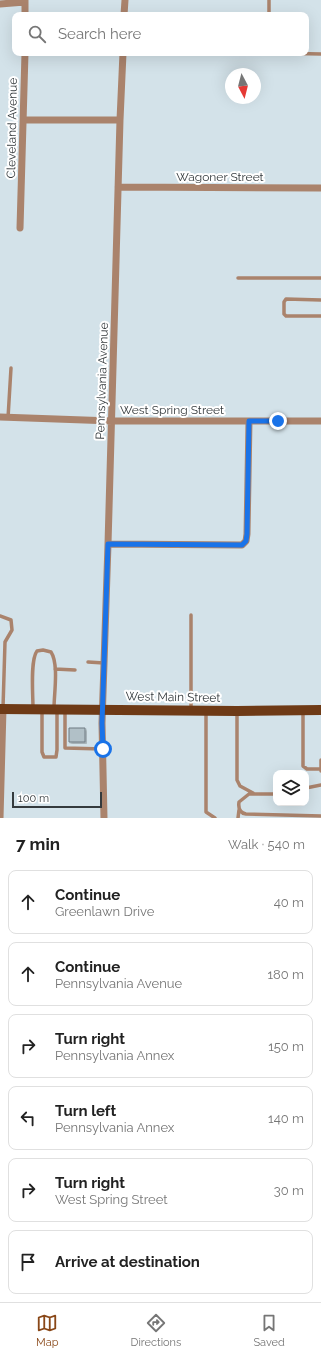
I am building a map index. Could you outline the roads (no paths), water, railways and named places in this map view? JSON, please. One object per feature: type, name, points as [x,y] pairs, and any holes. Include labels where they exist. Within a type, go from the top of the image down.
[{"type":"main road","name":"West Main Street","points":[[1,710],[321,710]]},
{"type":"street","points":[[124,12],[125,0]]},
{"type":"street","points":[[0,4],[25,1],[25,12]]},
{"type":"street","name":"Cleveland Avenue","points":[[20,228],[25,56]]},
{"type":"street","name":"Pennsylvania Avenue","points":[[104,818],[104,663],[123,56]]},
{"type":"street","points":[[24,120],[120,120]]},
{"type":"street","name":"Wagoner Street","points":[[118,187],[321,188]]},
{"type":"street","name":"West Spring Street","points":[[0,417],[112,421],[321,421]]},
{"type":"street","points":[[108,544],[242,545],[246,541],[247,534],[249,421]]},
{"type":"street","points":[[0,818],[1,710]]},
{"type":"lane","points":[[269,0],[269,12]]},
{"type":"lane","points":[[309,54],[321,54]]},
{"type":"lane","points":[[238,278],[321,278]]},
{"type":"lane","points":[[321,300],[286,299],[284,302],[284,314],[286,316],[321,316]]},
{"type":"lane","points":[[8,418],[11,368]]},
{"type":"lane","points":[[191,615],[191,710]]},
{"type":"lane","points":[[0,616],[12,620],[12,630],[2,647],[1,710]]},
{"type":"lane","points":[[58,709],[56,757],[44,757],[42,752],[42,722],[37,709],[33,663],[34,655],[37,651],[43,650],[51,652],[54,657],[58,709],[65,748]]},
{"type":"lane","points":[[88,662],[104,663]]},
{"type":"lane","points":[[55,669],[75,670]]},
{"type":"lane","points":[[206,710],[206,812],[215,818]]},
{"type":"lane","points":[[303,710],[303,766],[310,770],[321,770],[321,760]]},
{"type":"lane","points":[[237,711],[237,780],[240,786],[253,793]]},
{"type":"lane","points":[[57,750],[65,748],[103,749]]},
{"type":"lane","points":[[309,787],[321,785]]},
{"type":"lane","points":[[238,818],[240,810],[239,802],[249,794],[273,794]]},
{"type":"lane","points":[[240,810],[242,813],[255,816],[321,816]]}]
